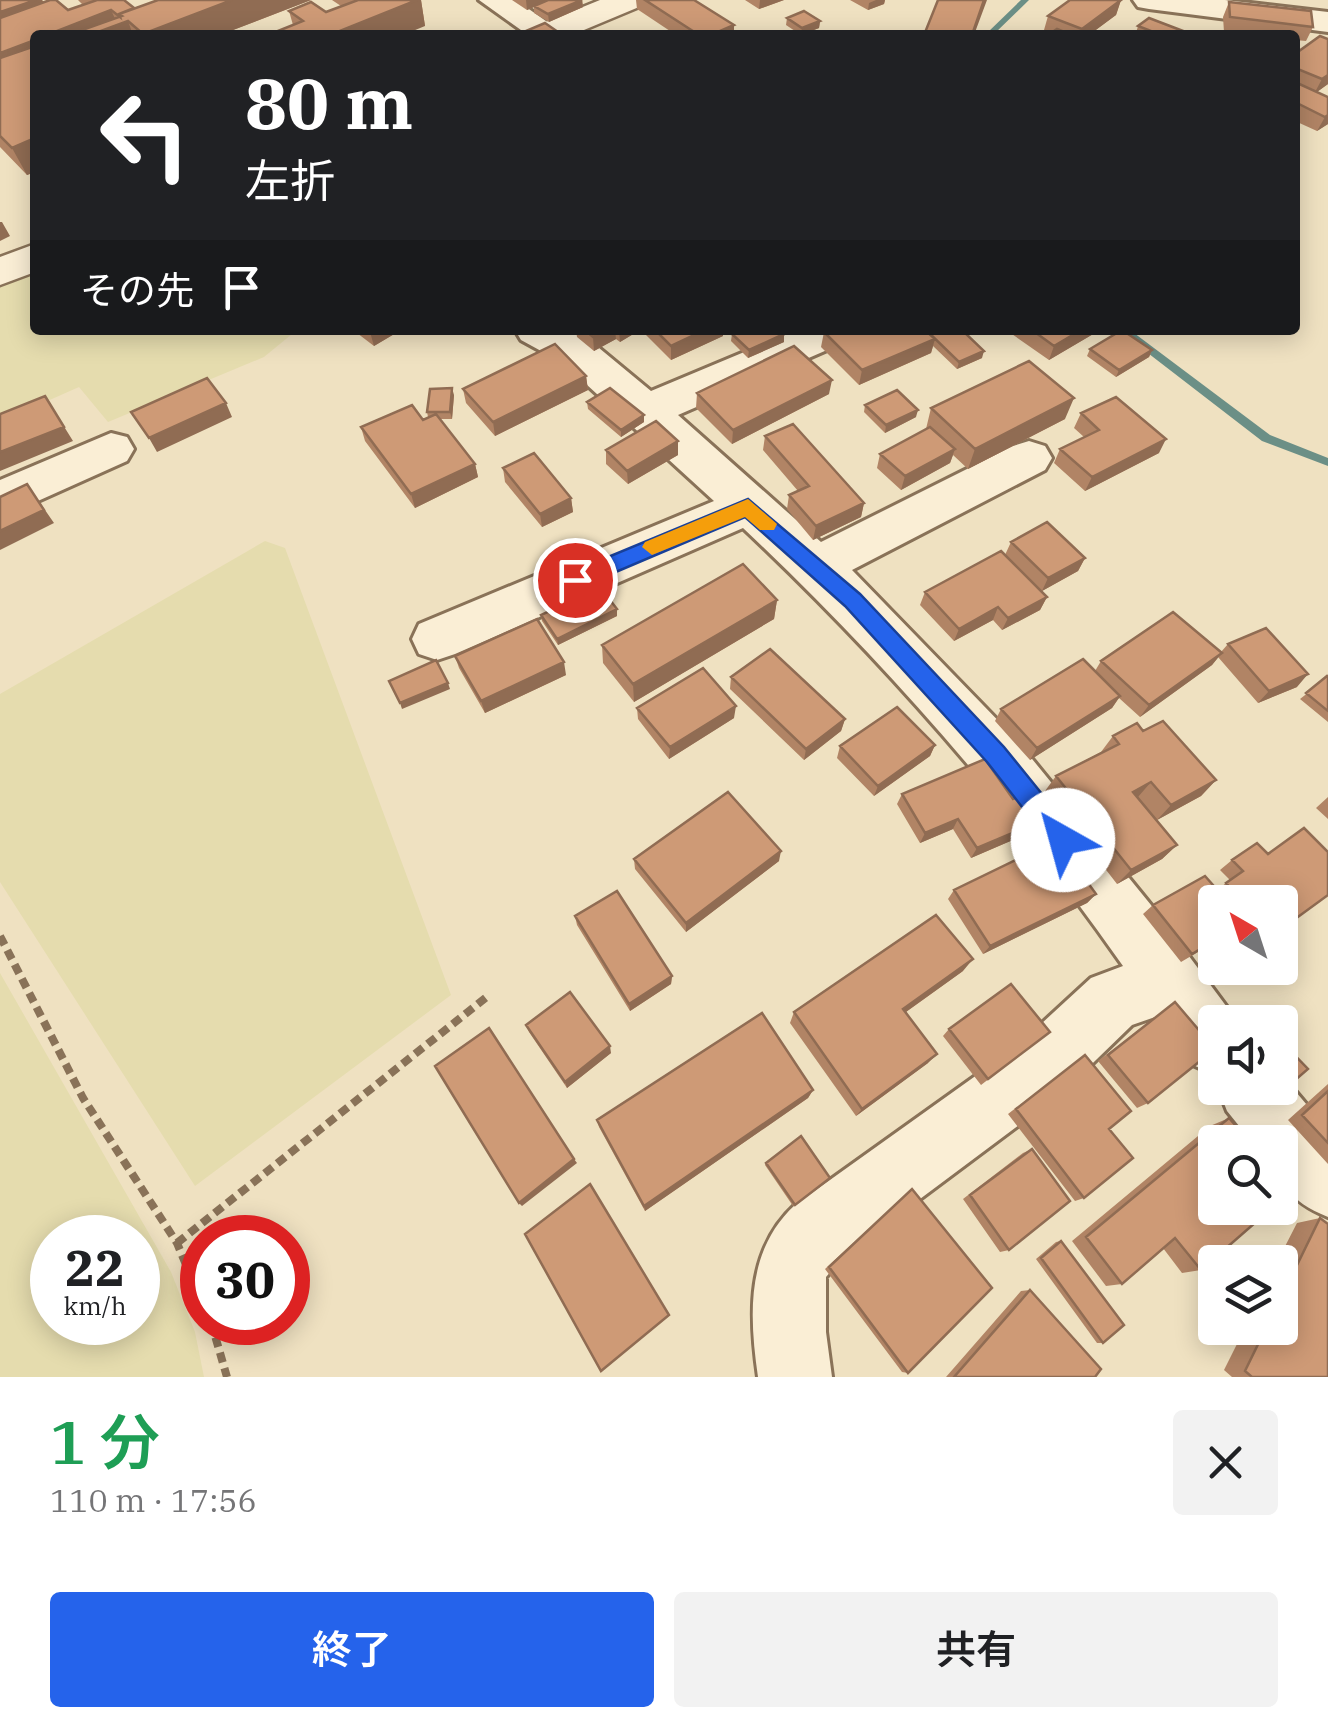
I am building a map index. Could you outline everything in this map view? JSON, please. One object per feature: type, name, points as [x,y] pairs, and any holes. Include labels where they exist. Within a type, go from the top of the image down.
[{"type":"street","points":[[495,0],[539,30]]},
{"type":"street","points":[[555,30],[628,0]]},
{"type":"street","points":[[1149,0],[1327,19]]},
{"type":"street","points":[[0,272],[30,259]]},
{"type":"street","points":[[545,335],[578,353],[646,411],[852,600],[996,754],[1130,924],[1198,1021]]},
{"type":"street","points":[[646,411],[823,335]]},
{"type":"street","points":[[0,500],[111,449]]},
{"type":"street","points":[[815,567],[1029,458]]},
{"type":"street","points":[[437,639],[748,507]]},
{"type":"street","points":[[795,1377],[789,1347],[796,1253],[820,1230],[1039,1070],[1113,1000],[1168,982]]},
{"type":"street","points":[[1264,1105],[1328,1183]]},
{"type":"path","points":[[0,936],[83,1098],[180,1249]]},
{"type":"path","points":[[178,1244],[488,996]]},
{"type":"path","points":[[218,1345],[227,1377]]},
{"type":"shaded area","points":[[27,272],[30,275],[30,335],[291,335],[264,357],[108,422],[79,387],[0,422],[0,284]]},
{"type":"shaded area","points":[[265,541],[285,548],[451,995],[195,1186],[0,882],[0,694]]},
{"type":"shaded area","points":[[0,973],[138,1215],[30,1215],[30,1345],[160,1345],[160,1253],[180,1294],[180,1345],[198,1345],[204,1377],[0,1377]]},
{"type":"building","points":[[0,0],[36,0],[0,12]]},
{"type":"building","points":[[50,0],[68,10],[97,0],[124,0],[134,8],[119,14],[120,17],[111,10],[60,30],[30,30],[30,42],[0,53],[0,18]]},
{"type":"building","points":[[158,0],[232,0],[153,30],[138,30],[128,21],[104,30],[82,30],[122,16],[119,14]]},
{"type":"building","points":[[358,0],[417,0],[342,30],[280,30],[303,21],[289,11],[311,2],[326,12]]},
{"type":"building","points":[[548,0],[582,0],[548,14],[534,6]]},
{"type":"building","points":[[645,0],[694,0],[734,25],[722,30],[691,30]]},
{"type":"building","points":[[938,0],[984,0],[974,30],[926,30]]},
{"type":"building","points":[[1070,0],[1121,0],[1082,29],[1048,16]]},
{"type":"building","points":[[1229,2],[1311,11],[1313,27],[1230,17]]},
{"type":"building","points":[[804,11],[820,21],[802,28],[787,18]]},
{"type":"building","points":[[1149,18],[1180,30],[1148,30],[1138,26]]},
{"type":"building","points":[[545,23],[555,30],[528,30]]},
{"type":"building","points":[[1320,36],[1328,39],[1328,75],[1322,79],[1300,70],[1300,50]]},
{"type":"building","points":[[30,48],[30,140],[12,148],[0,136],[0,58]]},
{"type":"building","points":[[1300,84],[1328,97],[1325,117],[1300,104]]},
{"type":"building","points":[[660,335],[694,335],[671,346]]},
{"type":"building","points":[[733,335],[782,335],[749,350]]},
{"type":"building","points":[[827,335],[931,335],[935,339],[862,370]]},
{"type":"building","points":[[931,335],[967,335],[984,351],[959,362]]},
{"type":"building","points":[[1039,335],[1073,335],[1054,346]]},
{"type":"building","points":[[1114,335],[1130,335],[1152,350],[1119,370],[1090,349]]},
{"type":"building","points":[[555,344],[586,376],[493,422],[463,389]]},
{"type":"building","points":[[794,346],[832,380],[733,430],[697,393]]},
{"type":"building","points":[[1029,361],[1074,398],[975,449],[931,408]]},
{"type":"building","points":[[207,378],[226,403],[149,438],[131,412]]},
{"type":"building","points":[[452,388],[450,412],[427,412],[430,389]]},
{"type":"building","points":[[610,388],[644,415],[621,430],[587,402]]},
{"type":"building","points":[[897,390],[918,410],[886,425],[865,405]]},
{"type":"building","points":[[45,396],[64,427],[0,452],[0,414]]},
{"type":"building","points":[[1116,397],[1166,439],[1092,477],[1060,449],[1099,430],[1081,413]]},
{"type":"building","points":[[412,405],[423,420],[436,414],[475,464],[411,494],[361,427]]},
{"type":"building","points":[[656,421],[678,441],[627,471],[606,450]]},
{"type":"building","points":[[793,424],[864,503],[816,526],[789,495],[809,486],[765,436]]},
{"type":"building","points":[[930,427],[955,449],[905,476],[880,454]]},
{"type":"building","points":[[534,453],[571,498],[540,514],[503,468]]},
{"type":"building","points":[[27,484],[44,510],[0,531],[0,497]]},
{"type":"building","points":[[1047,522],[1085,558],[1048,578],[1011,542]]},
{"type":"building","points":[[1001,551],[1047,597],[1008,618],[998,607],[959,629],[925,592]]},
{"type":"building","points":[[743,564],[777,600],[633,684],[602,645]]},
{"type":"building","points":[[600,587],[617,609],[557,639],[541,615]]},
{"type":"building","points":[[1173,612],[1222,653],[1149,705],[1101,661]]},
{"type":"building","points":[[537,619],[564,662],[481,701],[455,656]]},
{"type":"building","points":[[1266,628],[1308,674],[1269,691],[1228,644]]},
{"type":"building","points":[[770,649],[845,719],[806,749],[731,677]]},
{"type":"building","points":[[1083,659],[1120,696],[1037,748],[1001,709]]},
{"type":"building","points":[[436,660],[448,683],[400,703],[389,681]]},
{"type":"building","points":[[703,668],[736,706],[670,747],[637,708]]},
{"type":"building","points":[[1328,677],[1328,711],[1306,693]]},
{"type":"building","points":[[897,707],[935,745],[878,786],[840,746]]},
{"type":"building","points":[[1163,721],[1216,780],[1171,805],[1151,782],[1133,792],[1177,845],[1131,870],[1056,776],[1119,744],[1113,736],[1137,723],[1143,731]]},
{"type":"building","points":[[985,759],[1013,799],[1020,796],[1038,822],[977,848],[958,819],[925,833],[902,794]]},
{"type":"building","points":[[728,792],[781,851],[686,923],[634,859]]},
{"type":"building","points":[[1304,828],[1328,852],[1328,895],[1298,917],[1298,885],[1226,883],[1243,871],[1232,860],[1257,843],[1268,854]]},
{"type":"building","points":[[1057,840],[1096,894],[990,946],[954,890]]},
{"type":"building","points":[[1205,876],[1213,885],[1198,885],[1198,950],[1192,954],[1153,905]]},
{"type":"building","points":[[617,891],[672,976],[629,1004],[575,916]]},
{"type":"building","points":[[936,915],[973,959],[903,1009],[937,1054],[862,1109],[794,1012]]},
{"type":"building","points":[[1011,984],[1050,1032],[988,1079],[949,1029]]},
{"type":"building","points":[[570,992],[610,1046],[565,1082],[526,1025]]},
{"type":"building","points":[[1175,1002],[1198,1029],[1198,1063],[1148,1103],[1108,1055]]},
{"type":"building","points":[[762,1013],[813,1090],[644,1206],[597,1120]]},
{"type":"building","points":[[489,1028],[574,1159],[519,1203],[435,1066]]},
{"type":"building","points":[[1085,1055],[1131,1111],[1109,1129],[1133,1158],[1084,1198],[1016,1109]]},
{"type":"building","points":[[1298,1059],[1308,1069],[1298,1078]]},
{"type":"building","points":[[1328,1091],[1328,1143],[1302,1115]]},
{"type":"building","points":[[801,1136],[830,1178],[795,1205],[766,1163]]},
{"type":"building","points":[[1198,1144],[1198,1225],[1253,1225],[1230,1245],[1198,1245],[1198,1266],[1175,1238],[1122,1284],[1086,1237]]},
{"type":"building","points":[[1032,1149],[1070,1201],[1009,1250],[970,1195]]},
{"type":"building","points":[[590,1184],[669,1315],[601,1371],[525,1234]]},
{"type":"building","points":[[912,1189],[992,1288],[908,1373],[829,1267]]},
{"type":"building","points":[[1320,1218],[1328,1224],[1328,1377],[1252,1377],[1245,1371],[1258,1345],[1298,1345],[1298,1263]]},
{"type":"building","points":[[1061,1241],[1124,1325],[1103,1343],[1041,1258]]},
{"type":"building","points":[[1030,1290],[1101,1369],[1095,1377],[954,1377]]},
{"type":"waterway","points":[[994,30],[1025,0]]},
{"type":"waterway","points":[[1130,335],[1266,438],[1328,462]]},
{"type":"slow traffic","points":[[652,547],[748,507],[767,524]]},
{"type":"route","points":[[575,580],[748,507],[852,600],[996,754],[1063,840]]}]
